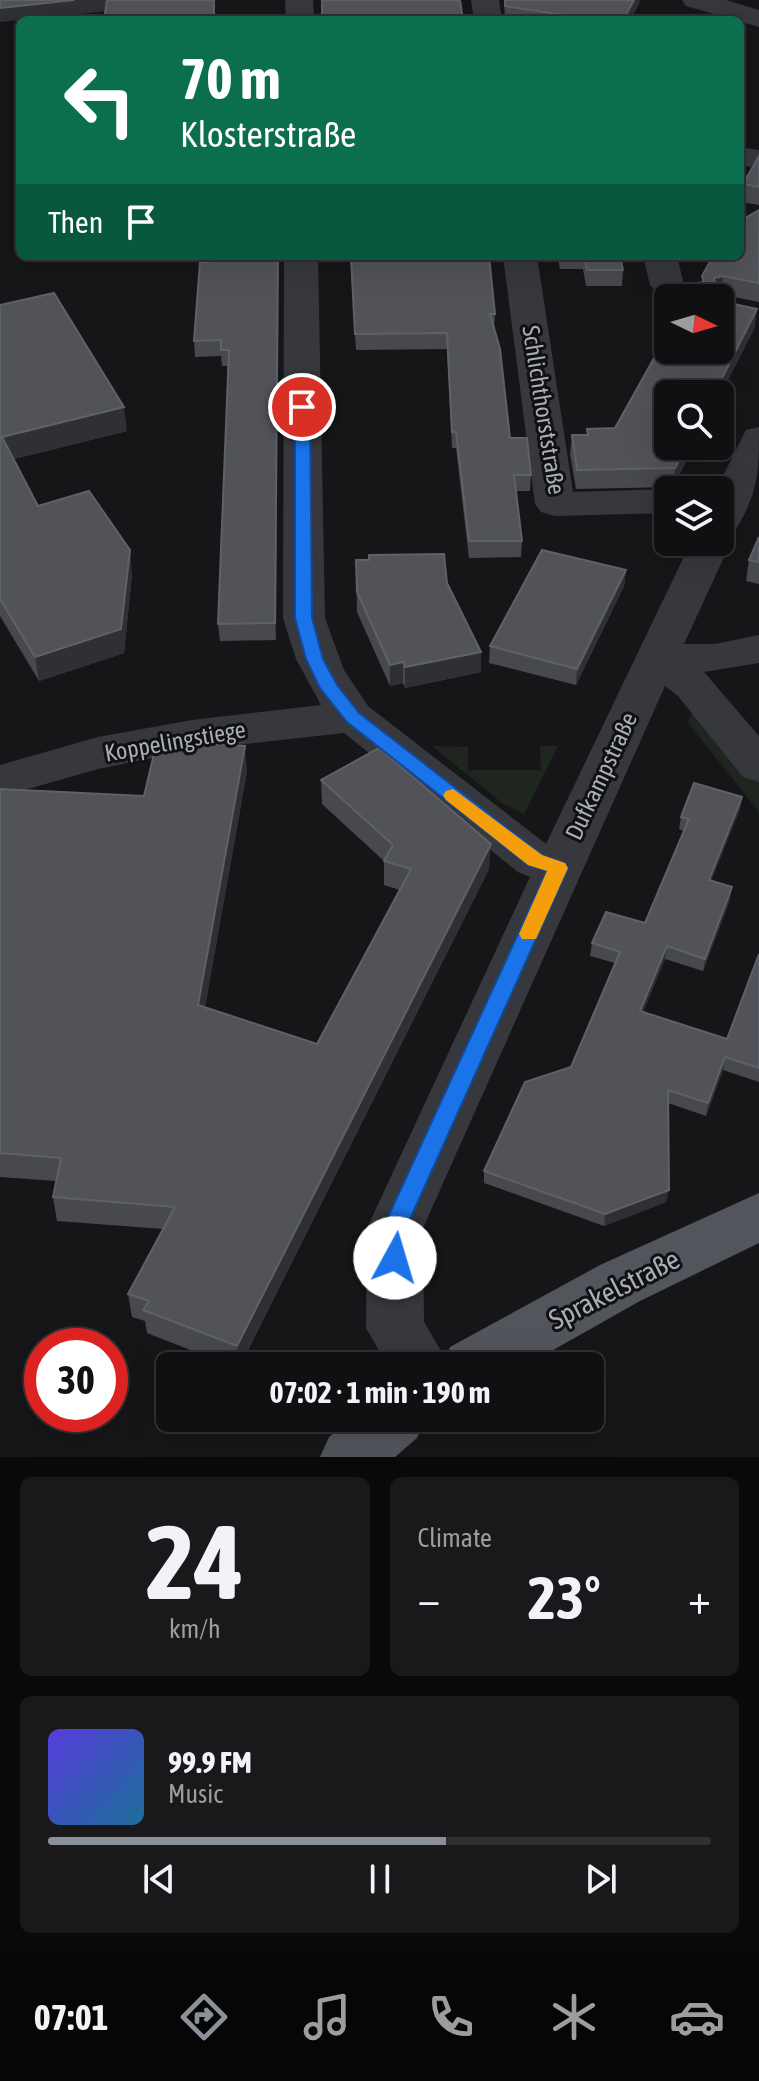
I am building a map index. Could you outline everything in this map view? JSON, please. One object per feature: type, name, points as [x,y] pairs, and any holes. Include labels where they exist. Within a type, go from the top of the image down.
[{"type":"main road","name":"Sprakelstraße","points":[[496,1352],[620,1283],[759,1217]]},
{"type":"main road","points":[[350,1457],[379,1432]]},
{"type":"street","points":[[696,0],[720,15]]},
{"type":"street","points":[[301,260],[304,618],[315,659],[329,688],[353,717],[535,860],[558,868]]},
{"type":"street","name":"Schlichthorststraße","points":[[521,260],[555,504],[654,501]]},
{"type":"street","points":[[661,260],[667,284]]},
{"type":"street","points":[[734,487],[759,438]]},
{"type":"street","name":"Dufkampstraße","points":[[411,1352],[395,1328],[395,1228],[558,868],[705,556]]},
{"type":"street","points":[[658,659],[715,658],[759,649]]},
{"type":"street","points":[[658,659],[693,686],[759,766]]},
{"type":"street","name":"Koppelingstiege","points":[[0,781],[98,753],[192,735],[353,717]]},
{"type":"shaded area","points":[[695,705],[759,778],[759,812],[688,723]]},
{"type":"shaded area","points":[[432,746],[468,747],[468,770],[541,770],[540,746],[558,746],[524,814],[502,803]]},
{"type":"building","points":[[0,0],[74,0],[0,8]]},
{"type":"building","points":[[107,0],[214,0],[214,16],[105,16]]},
{"type":"building","points":[[322,0],[460,0],[462,16],[322,16]]},
{"type":"building","points":[[505,0],[634,0],[625,16],[569,16],[505,6]]},
{"type":"building","points":[[759,156],[759,187],[744,182]]},
{"type":"building","points":[[759,210],[759,283],[723,276],[714,278],[714,282],[719,284],[697,284],[704,282],[702,276],[711,260],[744,260],[744,219]]},
{"type":"building","points":[[278,260],[275,623],[218,624],[229,350],[221,350],[221,340],[194,341],[200,262]]},
{"type":"building","points":[[351,260],[489,260],[495,314],[490,314],[500,349],[510,438],[527,438],[531,475],[514,475],[522,541],[469,541],[456,432],[452,432],[447,333],[355,334]]},
{"type":"building","points":[[585,260],[621,260],[623,270],[587,270]]},
{"type":"building","points":[[54,293],[124,407],[2,437],[38,506],[89,491],[130,550],[121,629],[35,657],[0,599],[0,305]]},
{"type":"building","points":[[734,304],[757,309],[734,354]]},
{"type":"building","points":[[654,358],[654,364],[729,364],[721,380],[654,380],[654,460],[679,460],[675,468],[577,470],[572,435],[588,435],[587,429],[615,428]]},
{"type":"building","points":[[759,537],[759,562],[749,560]]},
{"type":"building","points":[[542,550],[626,570],[577,669],[490,646]]},
{"type":"building","points":[[444,554],[447,583],[481,652],[405,667],[403,662],[390,665],[357,592],[356,560],[369,560],[369,555]]},
{"type":"building","points":[[157,741],[245,746],[198,1005],[317,1044],[411,869],[384,861],[393,845],[321,780],[379,748],[491,844],[237,1346],[143,1310],[149,1301],[128,1294],[175,1207],[53,1197],[61,1158],[0,1153],[0,789],[144,796]]},
{"type":"building","points":[[694,783],[742,797],[709,880],[732,887],[705,959],[667,946],[640,1011],[727,1039],[759,954],[759,1068],[725,1057],[708,1103],[668,1090],[669,1190],[605,1214],[484,1171],[525,1082],[571,1067],[620,952],[592,943],[606,912],[645,923],[689,819],[681,817]]},
{"type":"slow traffic","points":[[453,795],[535,860],[558,868],[529,934]]},
{"type":"route","points":[[302,407],[304,618],[315,659],[329,688],[353,717],[535,860],[558,868],[395,1228],[395,1258]]}]
